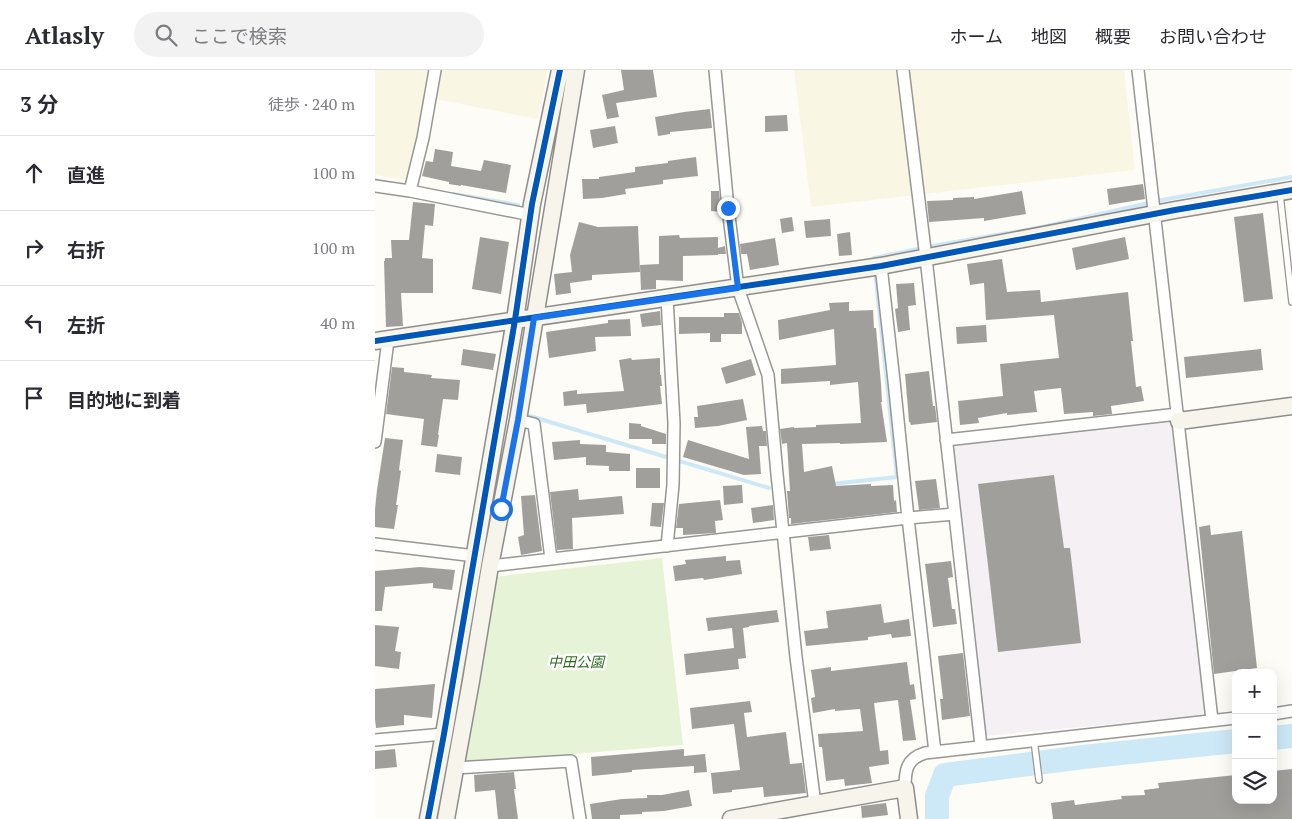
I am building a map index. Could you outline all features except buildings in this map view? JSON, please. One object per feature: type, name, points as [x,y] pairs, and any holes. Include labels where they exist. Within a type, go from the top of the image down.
[{"type":"street","points":[[410,191],[423,138],[435,70]]},
{"type":"street","points":[[428,819],[475,556],[531,215],[560,70]]},
{"type":"street","points":[[446,819],[490,566],[518,420],[576,70]]},
{"type":"street","points":[[715,70],[728,208],[738,288],[768,375],[796,657],[815,804]]},
{"type":"street","points":[[903,70],[981,746]]},
{"type":"street","points":[[1138,70],[1212,720]]},
{"type":"street","points":[[375,186],[531,215]]},
{"type":"street","points":[[375,442],[381,341],[881,266],[1286,191]]},
{"type":"street","points":[[881,266],[935,752]]},
{"type":"street","points":[[667,298],[674,423],[673,484],[667,546]]},
{"type":"street","points":[[946,440],[1292,406]]},
{"type":"street","points":[[518,420],[534,424],[551,559]]},
{"type":"street","points":[[490,566],[955,514]]},
{"type":"street","points":[[375,544],[475,556]]},
{"type":"street","points":[[1277,713],[1292,711]]},
{"type":"street","points":[[909,819],[905,774],[912,760],[920,755],[981,746],[1035,744],[1232,718]]},
{"type":"street","points":[[375,740],[444,734]]},
{"type":"street","points":[[455,768],[571,761],[580,819]]},
{"type":"street","points":[[731,819],[905,788]]},
{"type":"lane","points":[[1286,191],[1292,302]]},
{"type":"lane","points":[[1035,744],[1039,780]]},
{"type":"shaded area","points":[[375,70],[430,70],[419,132],[407,180],[375,175]]},
{"type":"shaded area","points":[[440,70],[548,70],[538,119],[435,99]]},
{"type":"shaded area","points":[[794,70],[1124,70],[1135,170],[811,207]]},
{"type":"shaded area","points":[[1172,419],[1204,711],[1200,716],[985,736],[953,443]]},
{"type":"green space","name":"中田公園","points":[[662,558],[683,745],[461,763],[493,577]]},
{"type":"waterway","points":[[874,262],[874,258],[932,246],[1038,228],[1162,200],[1292,177]]},
{"type":"waterway","points":[[375,180],[385,182]]},
{"type":"waterway","points":[[453,194],[518,205]]},
{"type":"waterway","points":[[831,484],[897,477],[875,271]]},
{"type":"waterway","points":[[530,416],[769,488]]},
{"type":"waterway","points":[[1277,738],[1292,736]]},
{"type":"waterway","points":[[937,819],[937,796],[945,775],[1083,757],[1232,741]]},
{"type":"cycle path","points":[[428,819],[515,320],[532,204],[560,70]]},
{"type":"cycle path","points":[[375,341],[881,266],[1175,210],[1292,190]]},
{"type":"route","points":[[501,509],[518,420],[534,318],[738,288],[728,208]]}]
